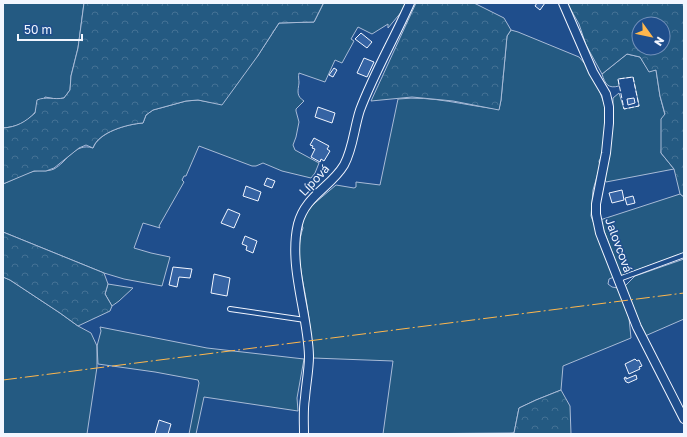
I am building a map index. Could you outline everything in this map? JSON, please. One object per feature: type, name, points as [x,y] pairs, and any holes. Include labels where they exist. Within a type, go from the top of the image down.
[{"type":"street","name":"Lípová","points":[[304,434],[304,398],[309,356],[308,339],[295,255],[298,222],[303,210],[311,198],[344,166],[349,154],[355,126],[368,89],[410,3]]},
{"type":"street","name":"Jalovcová","points":[[563,3],[594,72],[606,94],[609,107],[608,138],[597,193],[596,214],[600,233],[636,326],[684,419]]},
{"type":"lane","points":[[619,279],[684,254]]},
{"type":"lane","points":[[230,309],[305,320]]},
{"type":"green space","points":[[3,3],[84,3],[78,48],[71,76],[70,90],[64,98],[56,99],[45,97],[37,110],[28,119],[18,125],[3,128]]},
{"type":"green space","points":[[84,3],[323,4],[314,22],[279,23],[257,57],[222,105],[198,100],[186,101],[153,110],[146,115],[143,123],[122,127],[107,133],[96,142],[93,148],[86,145],[79,148],[54,168],[46,171],[34,171],[3,184],[3,128],[17,125],[35,113],[37,100],[44,98],[64,98],[70,90],[71,76],[78,48]]},
{"type":"green space","points":[[322,3],[407,3],[388,28],[388,24],[372,34],[358,27],[351,39],[354,41],[342,63],[335,60],[325,82],[299,73],[298,93],[304,101],[296,109],[299,122],[293,145],[295,150],[319,163],[311,178],[282,171],[263,163],[252,166],[199,146],[186,176],[184,176],[182,180],[184,182],[159,226],[160,228],[143,223],[134,248],[170,257],[162,286],[124,279],[104,273],[3,232],[3,184],[31,172],[54,169],[76,150],[87,147],[93,148],[96,142],[107,133],[129,125],[143,123],[146,115],[153,110],[186,101],[198,100],[209,102],[257,57],[279,23],[314,22],[323,4]]},
{"type":"green space","points":[[416,3],[474,3],[504,18],[511,30],[507,36],[499,110],[453,101],[412,97],[371,101]]},
{"type":"green space","points":[[567,3],[684,3],[684,197],[680,194],[674,169],[661,153],[661,119],[665,114],[660,96],[656,70],[649,72],[640,57],[636,56],[671,56],[671,16],[631,16],[631,55],[627,54],[602,74],[586,45],[579,24]]},
{"type":"green space","points":[[511,30],[579,57],[586,65],[598,87],[605,106],[606,124],[602,156],[599,161],[600,166],[593,190],[591,216],[614,277],[609,279],[608,284],[612,287],[618,288],[629,318],[631,338],[563,366],[561,390],[519,408],[514,433],[383,434],[393,361],[313,358],[299,254],[303,228],[301,223],[309,208],[336,185],[354,188],[356,187],[356,182],[380,185],[398,99],[424,98],[499,109],[507,36]]},
{"type":"green space","points":[[627,54],[640,57],[649,71],[656,70],[665,115],[661,153],[674,169],[606,182],[605,179],[613,121],[613,98],[619,93],[624,109],[639,105],[633,77],[618,79],[619,86],[612,87],[604,81],[602,74]]},
{"type":"green space","points":[[680,194],[684,197],[684,253],[621,276],[600,220]]},
{"type":"green space","points":[[3,232],[104,273],[108,284],[105,294],[112,306],[110,311],[78,326],[10,280],[3,277]]},
{"type":"green space","points":[[684,259],[684,319],[645,336],[625,286],[635,276]]},
{"type":"green space","points":[[3,277],[10,280],[78,326],[91,333],[97,346],[97,367],[87,434],[3,434]]},
{"type":"green space","points":[[108,284],[133,288],[112,306],[105,294]]},
{"type":"green space","points":[[100,327],[207,348],[304,359],[297,398],[298,411],[204,397],[196,434],[189,434],[199,383],[198,380],[98,364],[97,346],[101,331]]},
{"type":"green space","points":[[561,390],[570,406],[571,434],[506,434],[514,433],[519,408]]},
{"type":"building","points":[[537,3],[545,3],[540,10],[535,6]]},
{"type":"building","points":[[361,33],[372,42],[367,48],[355,39]]},
{"type":"building","points":[[364,58],[374,62],[367,77],[357,73]]},
{"type":"building","points":[[334,68],[337,70],[333,77],[329,75]]},
{"type":"building","points":[[634,98],[635,103],[628,105],[627,99]]},
{"type":"building","points":[[318,107],[335,113],[332,123],[315,117]]},
{"type":"building","points":[[314,138],[329,146],[327,149],[330,151],[324,161],[321,159],[320,162],[311,157],[315,149],[310,145]]},
{"type":"building","points":[[267,178],[275,181],[272,188],[264,185]]},
{"type":"building","points":[[246,186],[261,192],[258,201],[243,196]]},
{"type":"building","points":[[622,190],[624,200],[612,203],[609,193]]},
{"type":"building","points":[[633,196],[635,203],[627,205],[625,198]]},
{"type":"building","points":[[228,209],[240,214],[234,228],[221,223]]},
{"type":"building","points":[[245,236],[257,241],[253,253],[246,250],[247,246],[242,244]]},
{"type":"building","points":[[173,267],[192,269],[190,278],[179,277],[177,287],[169,285]]},
{"type":"building","points":[[214,274],[230,278],[227,296],[211,293]]},
{"type":"building","points":[[635,359],[637,361],[639,360],[642,366],[639,367],[640,369],[629,374],[625,364]]},
{"type":"building","points":[[636,375],[637,379],[628,383],[624,378],[626,377],[626,379]]},
{"type":"building","points":[[159,420],[171,424],[168,434],[155,434]]},
{"type":"fence","points":[[633,77],[639,106],[624,109],[618,79],[633,77]]},
{"type":"power","points":[[3,380],[684,293]]}]
